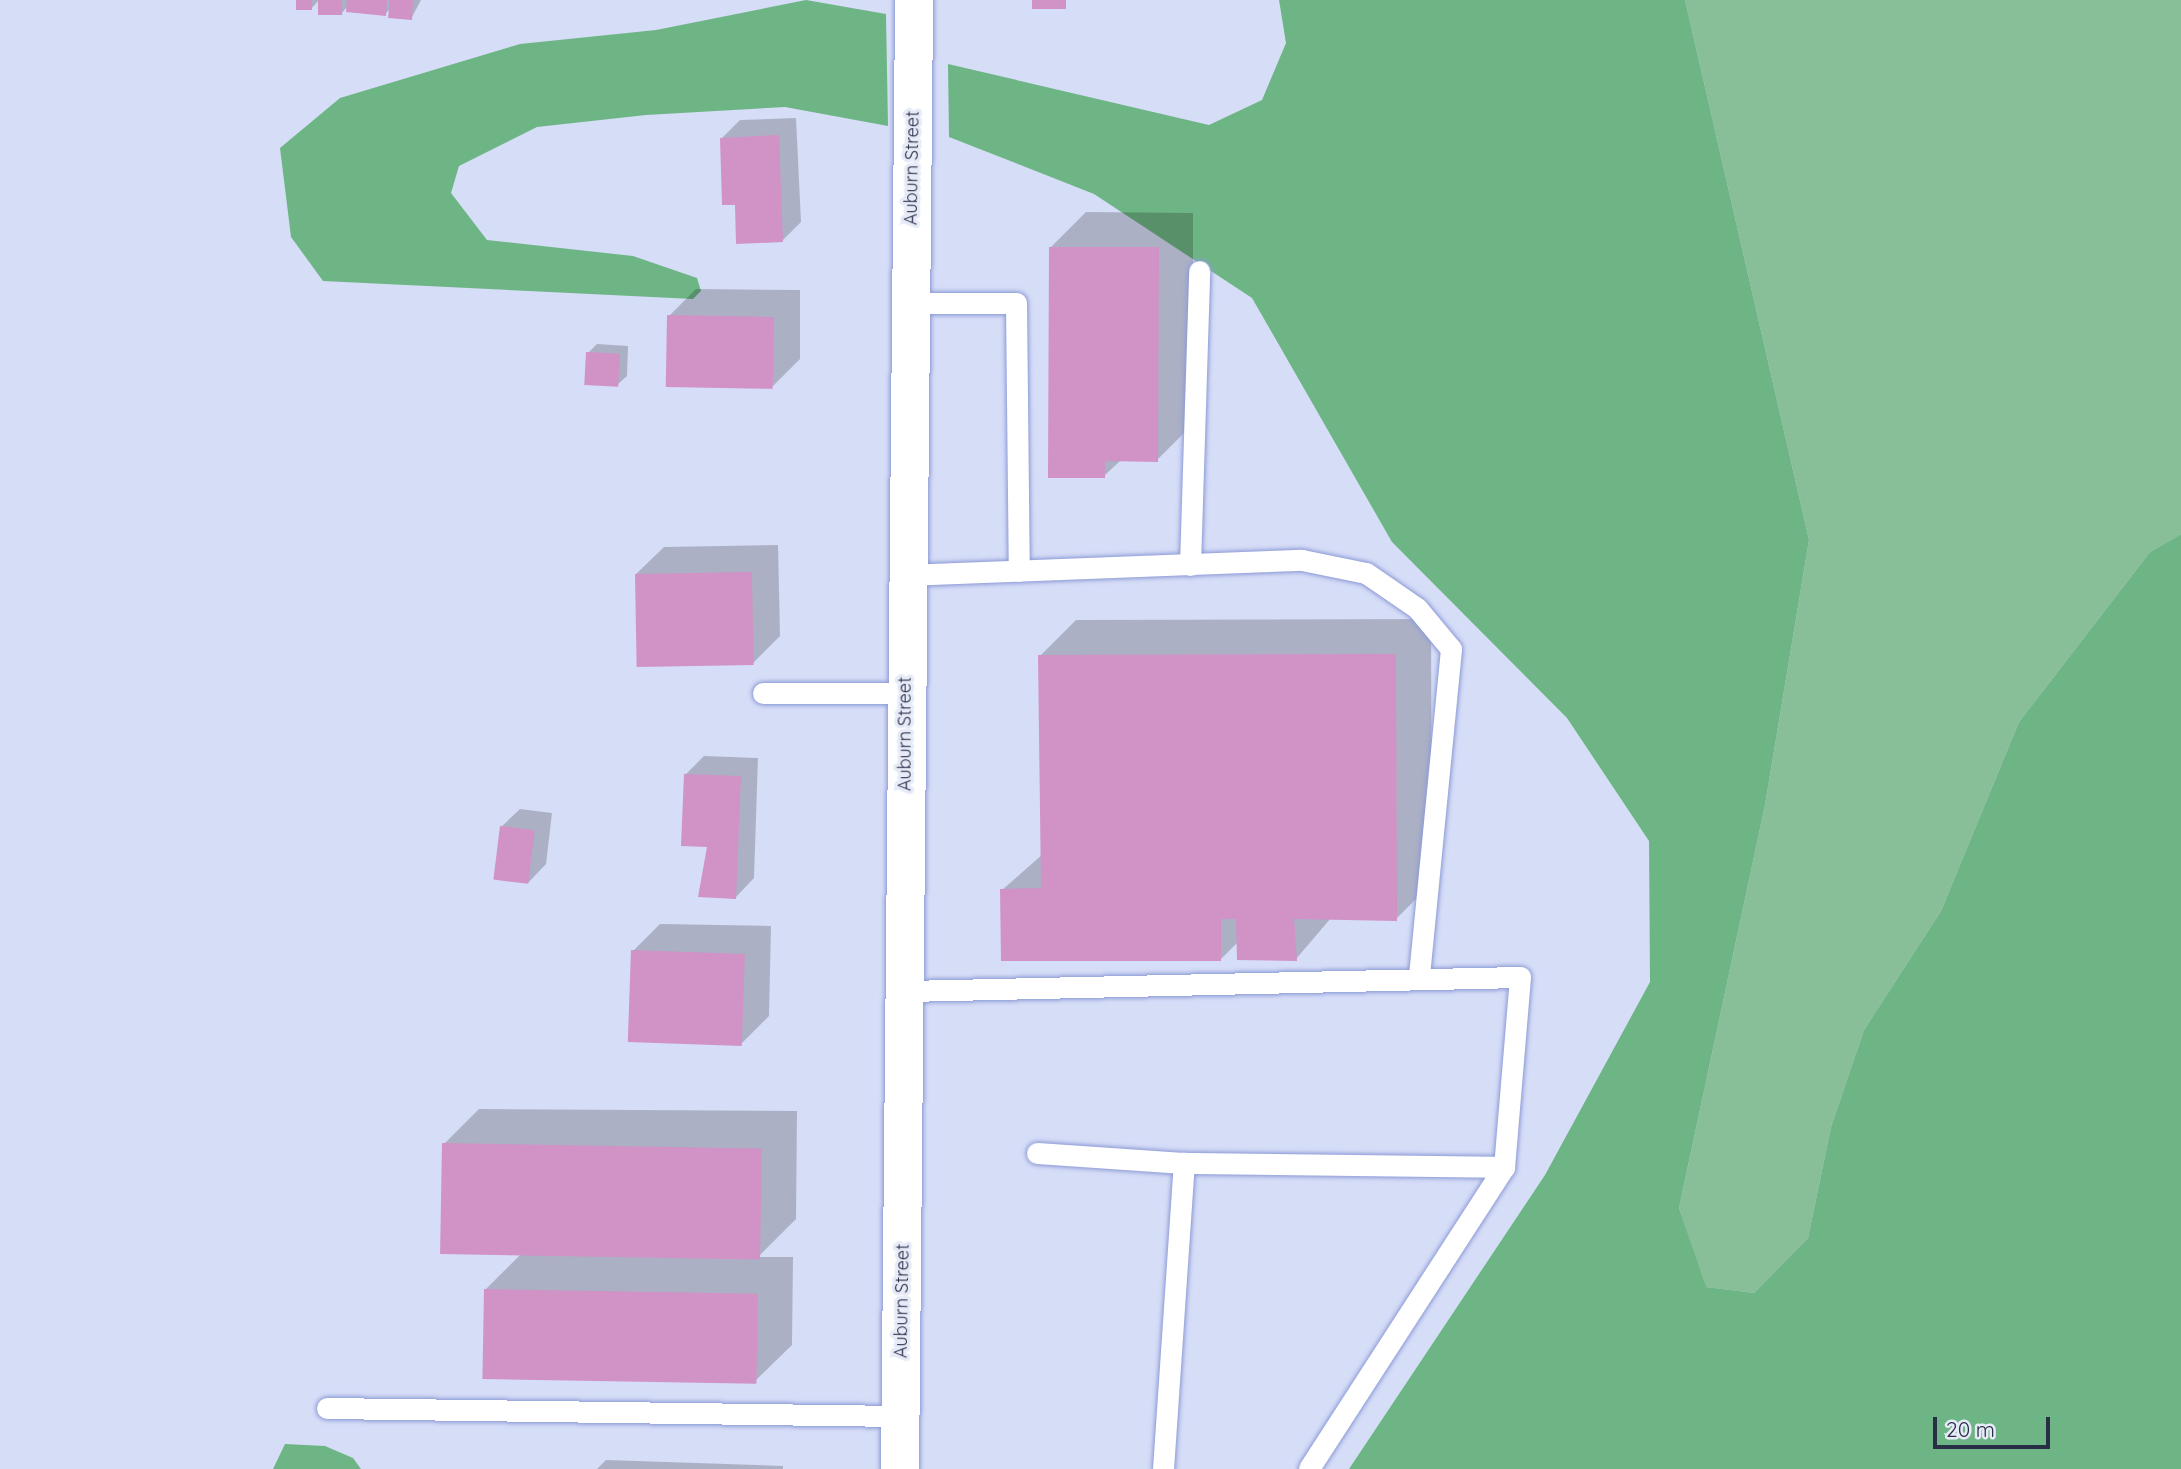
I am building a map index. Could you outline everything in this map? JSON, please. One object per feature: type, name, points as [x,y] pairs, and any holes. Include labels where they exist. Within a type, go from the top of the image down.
[{"type":"main road","name":"Auburn Street","points":[[900,1469],[907,991],[905,575],[914,0]]},
{"type":"lane","points":[[1190,565],[1199,271]]},
{"type":"lane","points":[[908,303],[1016,303],[1019,571]]},
{"type":"lane","points":[[905,575],[1302,560],[1366,573],[1417,608],[1451,649],[1419,975]]},
{"type":"lane","points":[[763,693],[905,693]]},
{"type":"lane","points":[[907,991],[1419,975],[1520,977],[1504,1167],[1308,1469]]},
{"type":"lane","points":[[1037,1153],[1184,1163],[1504,1167]]},
{"type":"lane","points":[[1163,1469],[1184,1163]]},
{"type":"lane","points":[[327,1408],[900,1416]]},
{"type":"green space","points":[[806,0],[886,14],[888,126],[785,107],[646,115],[537,127],[459,166],[451,193],[487,240],[633,256],[697,278],[701,291],[693,299],[323,281],[291,237],[280,148],[340,98],[520,44],[656,30]]},
{"type":"green space","points":[[1279,0],[1685,0],[1809,540],[1765,805],[1679,1208],[1706,1287],[1754,1293],[1808,1238],[1831,1127],[1864,1030],[1941,911],[2019,722],[2150,552],[2181,534],[2181,1469],[1349,1469],[1545,1175],[1650,982],[1649,841],[1567,718],[1392,542],[1252,298],[1094,194],[949,137],[948,64],[1209,125],[1262,100],[1286,43]]},
{"type":"green space","points":[[1685,0],[2181,0],[2181,534],[2150,552],[2019,722],[1941,911],[1864,1030],[1831,1127],[1808,1238],[1754,1293],[1705,1287],[1679,1208],[1765,805],[1809,540]]},
{"type":"green space","points":[[285,1444],[325,1446],[353,1458],[361,1469],[273,1469]]},
{"type":"building","points":[[296,0],[312,0],[312,10],[296,10]]},
{"type":"building","points":[[318,0],[342,0],[342,15],[318,15]]},
{"type":"building","points":[[347,0],[387,0],[386,16],[346,12]]},
{"type":"building","points":[[390,0],[413,0],[412,20],[388,18]]},
{"type":"building","points":[[1032,0],[1066,0],[1066,9],[1032,9]]},
{"type":"building","points":[[779,135],[783,242],[736,244],[735,205],[722,205],[720,138]]},
{"type":"building","points":[[1049,247],[1159,247],[1158,462],[1105,461],[1105,478],[1048,478]]},
{"type":"building","points":[[667,315],[774,317],[773,389],[666,387]]},
{"type":"building","points":[[586,352],[620,354],[618,387],[584,385]]},
{"type":"building","points":[[752,572],[754,665],[637,667],[635,574]]},
{"type":"building","points":[[1396,654],[1397,921],[1294,919],[1297,961],[1237,960],[1236,919],[1221,919],[1221,961],[1001,961],[1000,889],[1041,888],[1038,655]]},
{"type":"building","points":[[684,774],[741,776],[736,899],[698,897],[707,847],[681,846]]},
{"type":"building","points":[[500,826],[535,830],[528,884],[493,880]]},
{"type":"building","points":[[631,950],[745,954],[742,1046],[628,1042]]},
{"type":"building","points":[[442,1143],[762,1149],[760,1260],[440,1254]]},
{"type":"building","points":[[484,1289],[758,1294],[756,1384],[482,1379]]}]
